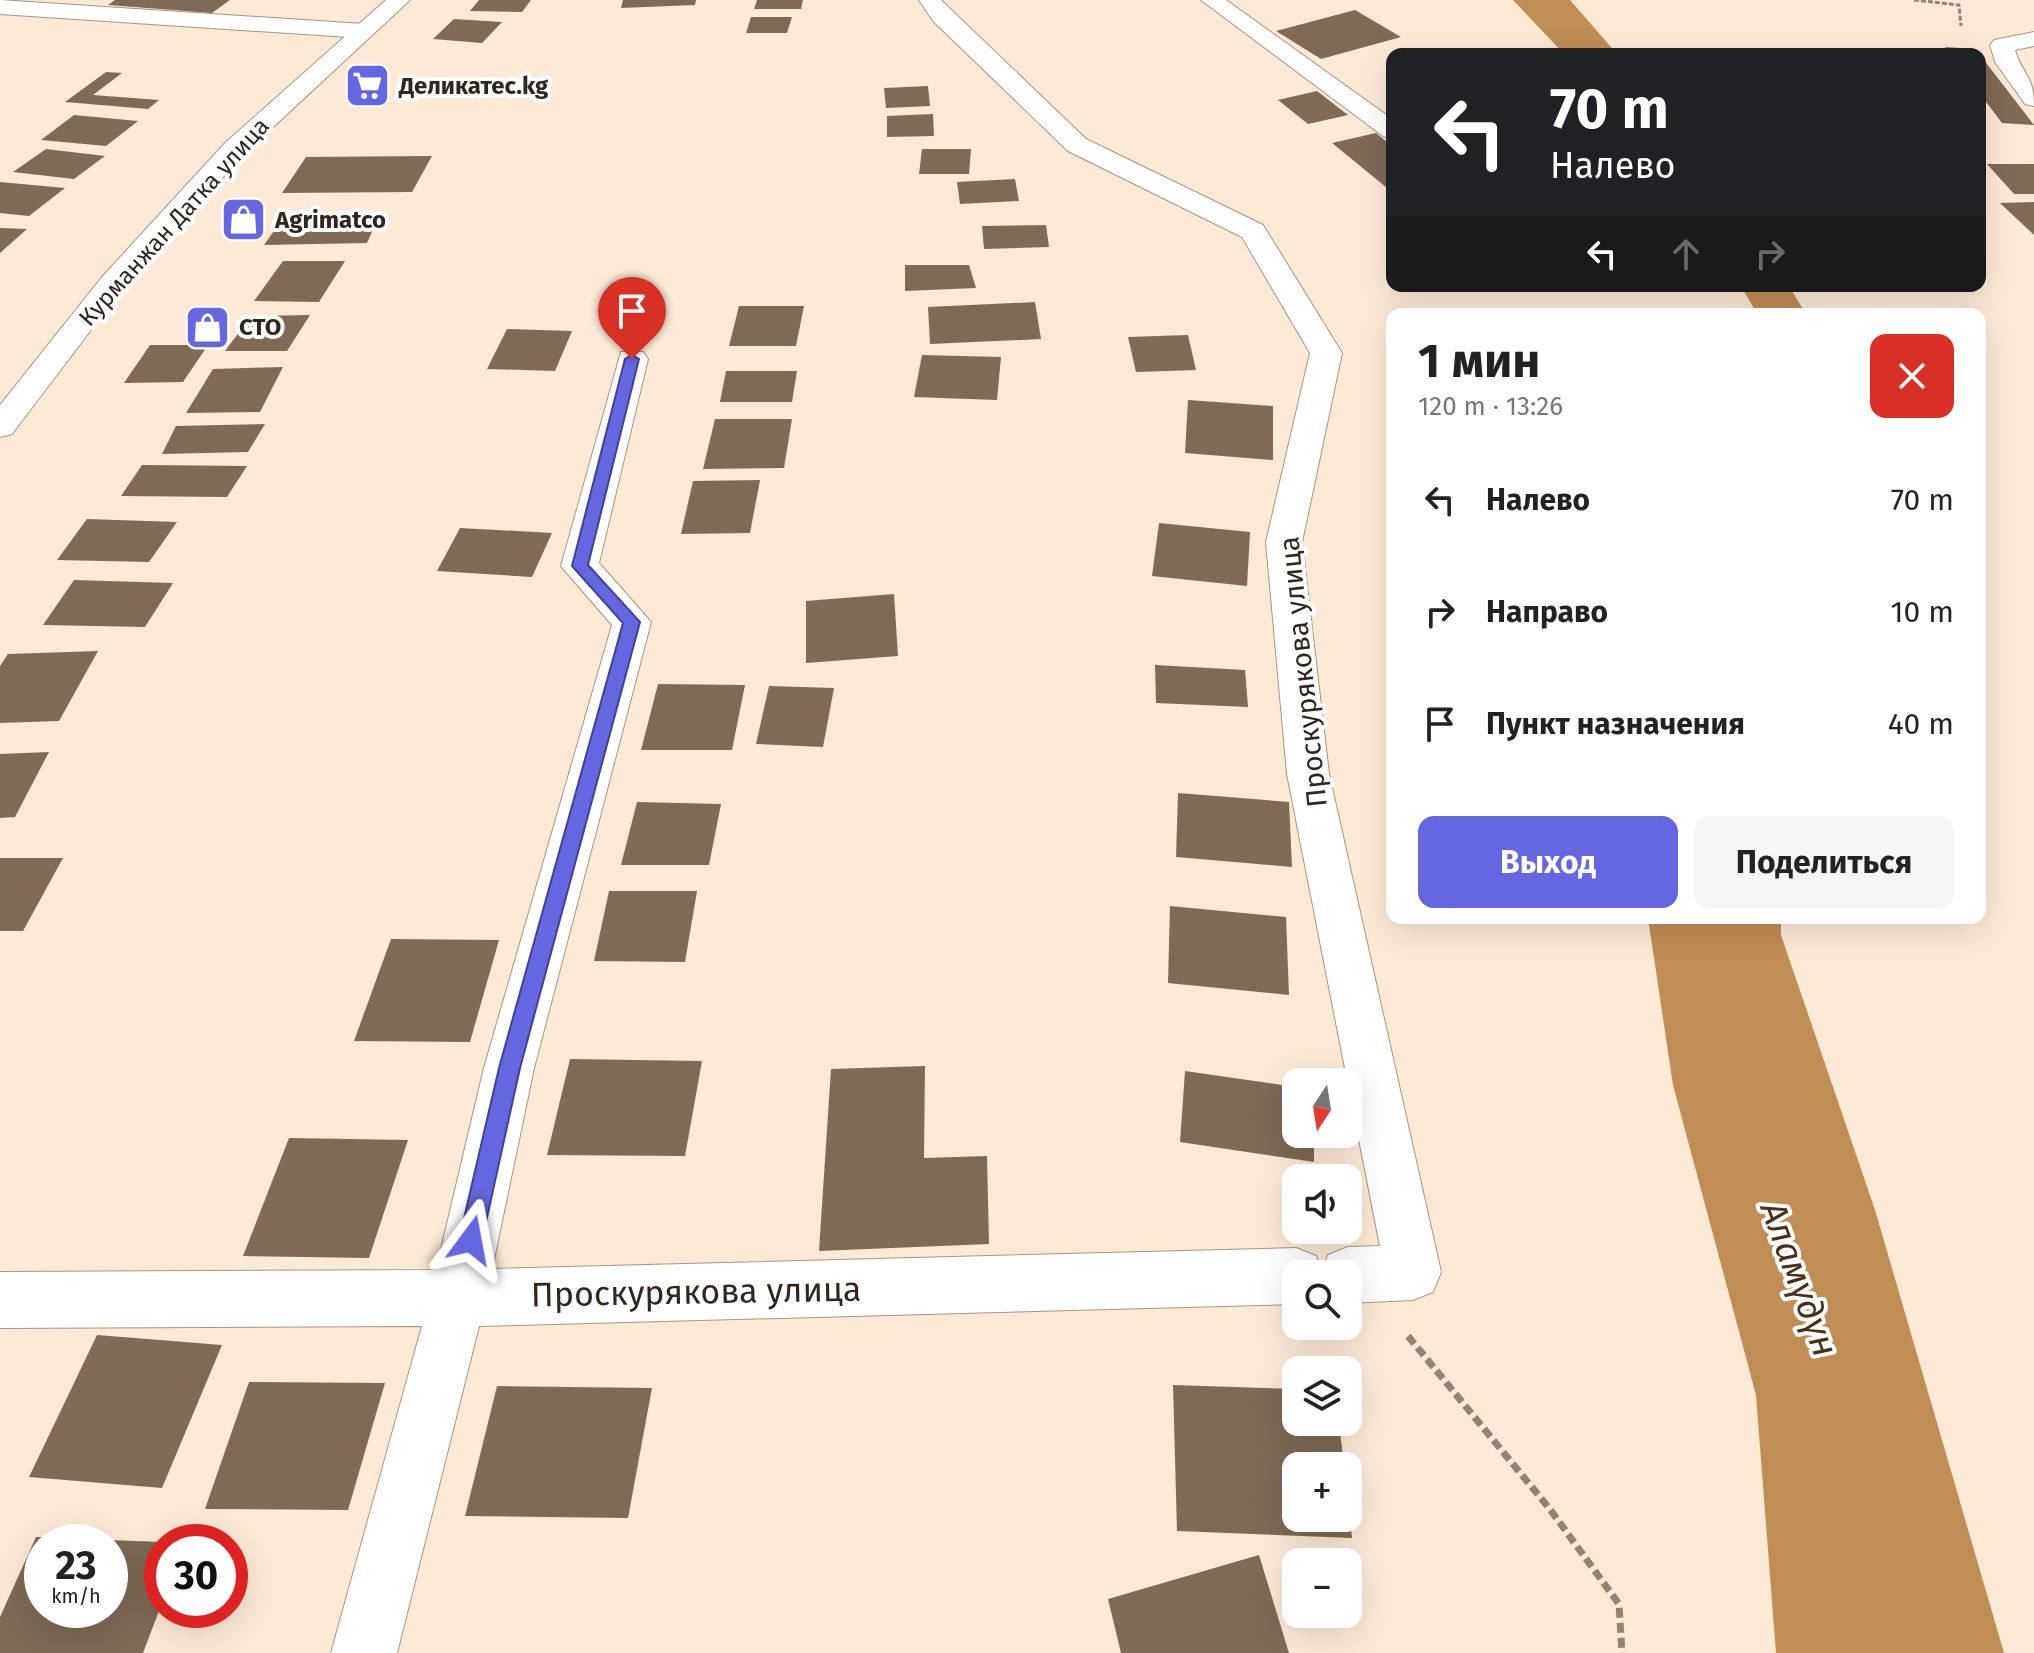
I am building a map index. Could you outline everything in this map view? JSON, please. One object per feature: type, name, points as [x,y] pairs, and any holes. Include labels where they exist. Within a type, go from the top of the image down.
[{"type":"street","name":"Курманжан Датка улица","points":[[0,427],[112,283],[234,149],[399,0]]},
{"type":"street","name":"Проскурякова улица","points":[[930,0],[941,16],[1077,145],[1253,231],[1326,353],[1284,542],[1308,774],[1413,1272],[1362,1275]]},
{"type":"street","points":[[1212,0],[1386,127]]},
{"type":"street","points":[[0,7],[364,31]]},
{"type":"street","points":[[2034,39],[2002,45],[2007,62],[2034,99]]},
{"type":"street","points":[[364,1653],[458,1298],[509,1068],[632,622],[580,566],[632,359]]},
{"type":"street","name":"Проскурякова улица","points":[[0,1300],[458,1298],[1282,1276]]},
{"type":"path","points":[[1914,0],[1959,5],[1961,26],[2002,45]]},
{"type":"path","points":[[1362,1286],[1549,1508],[1619,1604],[1622,1653]]},
{"type":"water","points":[[1513,0],[1570,0],[1612,48],[1558,48]]},
{"type":"water","points":[[1744,292],[1793,292],[1802,308],[1754,308]]},
{"type":"water","name":"Аламүдүн","points":[[1649,924],[1781,924],[1781,935],[1875,1210],[2004,1653],[1776,1653],[1756,1395],[1673,1085]]},
{"type":"building","points":[[115,0],[230,0],[212,13],[108,5]]},
{"type":"building","points":[[479,0],[531,0],[522,12],[470,11]]},
{"type":"building","points":[[623,0],[696,0],[695,5],[621,8]]},
{"type":"building","points":[[757,0],[803,0],[801,9],[754,9]]},
{"type":"building","points":[[1355,10],[1401,37],[1321,59],[1276,31]]},
{"type":"building","points":[[751,17],[792,17],[787,33],[746,33]]},
{"type":"building","points":[[454,19],[502,22],[482,43],[433,39]]},
{"type":"building","points":[[1986,63],[2034,125],[2002,123],[1986,102]]},
{"type":"building","points":[[106,72],[122,73],[93,95],[159,100],[148,109],[65,102]]},
{"type":"building","points":[[928,86],[930,106],[886,108],[884,88]]},
{"type":"building","points":[[1317,91],[1348,115],[1308,124],[1278,100]]},
{"type":"building","points":[[933,114],[934,136],[887,137],[887,116]]},
{"type":"building","points":[[74,115],[138,121],[106,146],[41,140]]},
{"type":"building","points":[[1376,133],[1386,141],[1386,187],[1332,143]]},
{"type":"building","points":[[46,149],[105,156],[74,179],[13,172]]},
{"type":"building","points":[[922,149],[971,149],[969,174],[919,174]]},
{"type":"building","points":[[432,156],[412,192],[282,193],[306,157]]},
{"type":"building","points":[[1987,164],[2034,164],[2034,194],[2014,194]]},
{"type":"building","points":[[1015,179],[1019,201],[960,204],[957,182]]},
{"type":"building","points":[[0,182],[65,188],[29,216],[0,213]]},
{"type":"building","points":[[2034,202],[2034,235],[2000,203]]},
{"type":"building","points":[[380,214],[367,243],[264,245],[285,215]]},
{"type":"building","points":[[1046,225],[1049,247],[984,249],[982,226]]},
{"type":"building","points":[[0,228],[27,229],[0,253]]},
{"type":"building","points":[[283,261],[345,261],[319,302],[254,301]]},
{"type":"building","points":[[905,265],[969,265],[976,288],[905,291]]},
{"type":"building","points":[[1035,302],[1041,339],[930,344],[928,307]]},
{"type":"building","points":[[739,306],[804,306],[796,346],[729,346]]},
{"type":"building","points":[[310,315],[287,351],[225,351],[251,316]]},
{"type":"building","points":[[507,329],[572,331],[555,371],[487,369]]},
{"type":"building","points":[[1188,335],[1196,370],[1136,372],[1128,337]]},
{"type":"building","points":[[150,345],[208,345],[183,382],[124,383]]},
{"type":"building","points":[[922,355],[1001,357],[997,400],[914,397]]},
{"type":"building","points":[[283,367],[260,412],[186,413],[213,369]]},
{"type":"building","points":[[726,371],[797,371],[792,402],[720,402]]},
{"type":"building","points":[[1188,400],[1273,406],[1273,460],[1185,453]]},
{"type":"building","points":[[715,419],[792,419],[784,468],[703,469]]},
{"type":"building","points":[[265,424],[248,452],[162,454],[176,426]]},
{"type":"building","points":[[142,465],[247,466],[227,497],[121,496]]},
{"type":"building","points":[[760,480],[750,533],[681,534],[693,481]]},
{"type":"building","points":[[87,519],[177,522],[149,562],[57,560]]},
{"type":"building","points":[[1159,523],[1250,532],[1247,586],[1152,576]]},
{"type":"building","points":[[460,528],[552,533],[532,577],[437,571]]},
{"type":"building","points":[[74,580],[173,583],[145,627],[43,625]]},
{"type":"building","points":[[894,594],[898,656],[806,663],[806,601]]},
{"type":"building","points":[[98,651],[59,721],[0,723],[0,666],[8,654]]},
{"type":"building","points":[[1155,665],[1245,670],[1248,707],[1156,703]]},
{"type":"building","points":[[658,684],[745,685],[732,750],[641,750]]},
{"type":"building","points":[[769,686],[834,688],[823,747],[756,744]]},
{"type":"building","points":[[49,752],[15,817],[0,818],[0,754]]},
{"type":"building","points":[[1178,793],[1289,802],[1292,867],[1176,857]]},
{"type":"building","points":[[637,802],[721,804],[709,865],[621,865]]},
{"type":"building","points":[[0,858],[63,858],[23,931],[0,931]]},
{"type":"building","points":[[609,891],[697,891],[685,962],[594,961]]},
{"type":"building","points":[[1170,906],[1286,917],[1289,995],[1168,983]]},
{"type":"building","points":[[391,939],[499,940],[470,1042],[354,1041]]},
{"type":"building","points":[[570,1059],[702,1061],[685,1156],[547,1155]]},
{"type":"building","points":[[925,1066],[924,1158],[987,1156],[989,1244],[819,1251],[831,1069]]},
{"type":"building","points":[[1185,1071],[1282,1085],[1282,1148],[1314,1148],[1314,1162],[1180,1142]]},
{"type":"building","points":[[289,1138],[408,1140],[369,1258],[243,1256]]},
{"type":"building","points":[[97,1335],[222,1345],[162,1488],[29,1477]]},
{"type":"building","points":[[249,1382],[385,1383],[348,1510],[205,1509]]},
{"type":"building","points":[[1173,1385],[1282,1389],[1282,1436],[1341,1436],[1342,1452],[1282,1452],[1282,1532],[1351,1532],[1352,1538],[1177,1531]]},
{"type":"building","points":[[497,1386],[652,1388],[628,1518],[465,1516]]},
{"type":"building","points":[[128,1541],[144,1541],[144,1628],[152,1628],[143,1653],[0,1653],[0,1617],[24,1564],[24,1628],[128,1628]]},
{"type":"building","points":[[1259,1555],[1289,1653],[1121,1653],[1108,1599]]},
{"type":"place","name":"Деликатес.kg","points":[[368,86]]},
{"type":"place","name":"Agrimatco","points":[[244,220]]},
{"type":"place","name":"СТО","points":[[208,327]]},
{"type":"route","points":[[471,1240],[509,1068],[632,622],[580,566],[632,359]]}]
